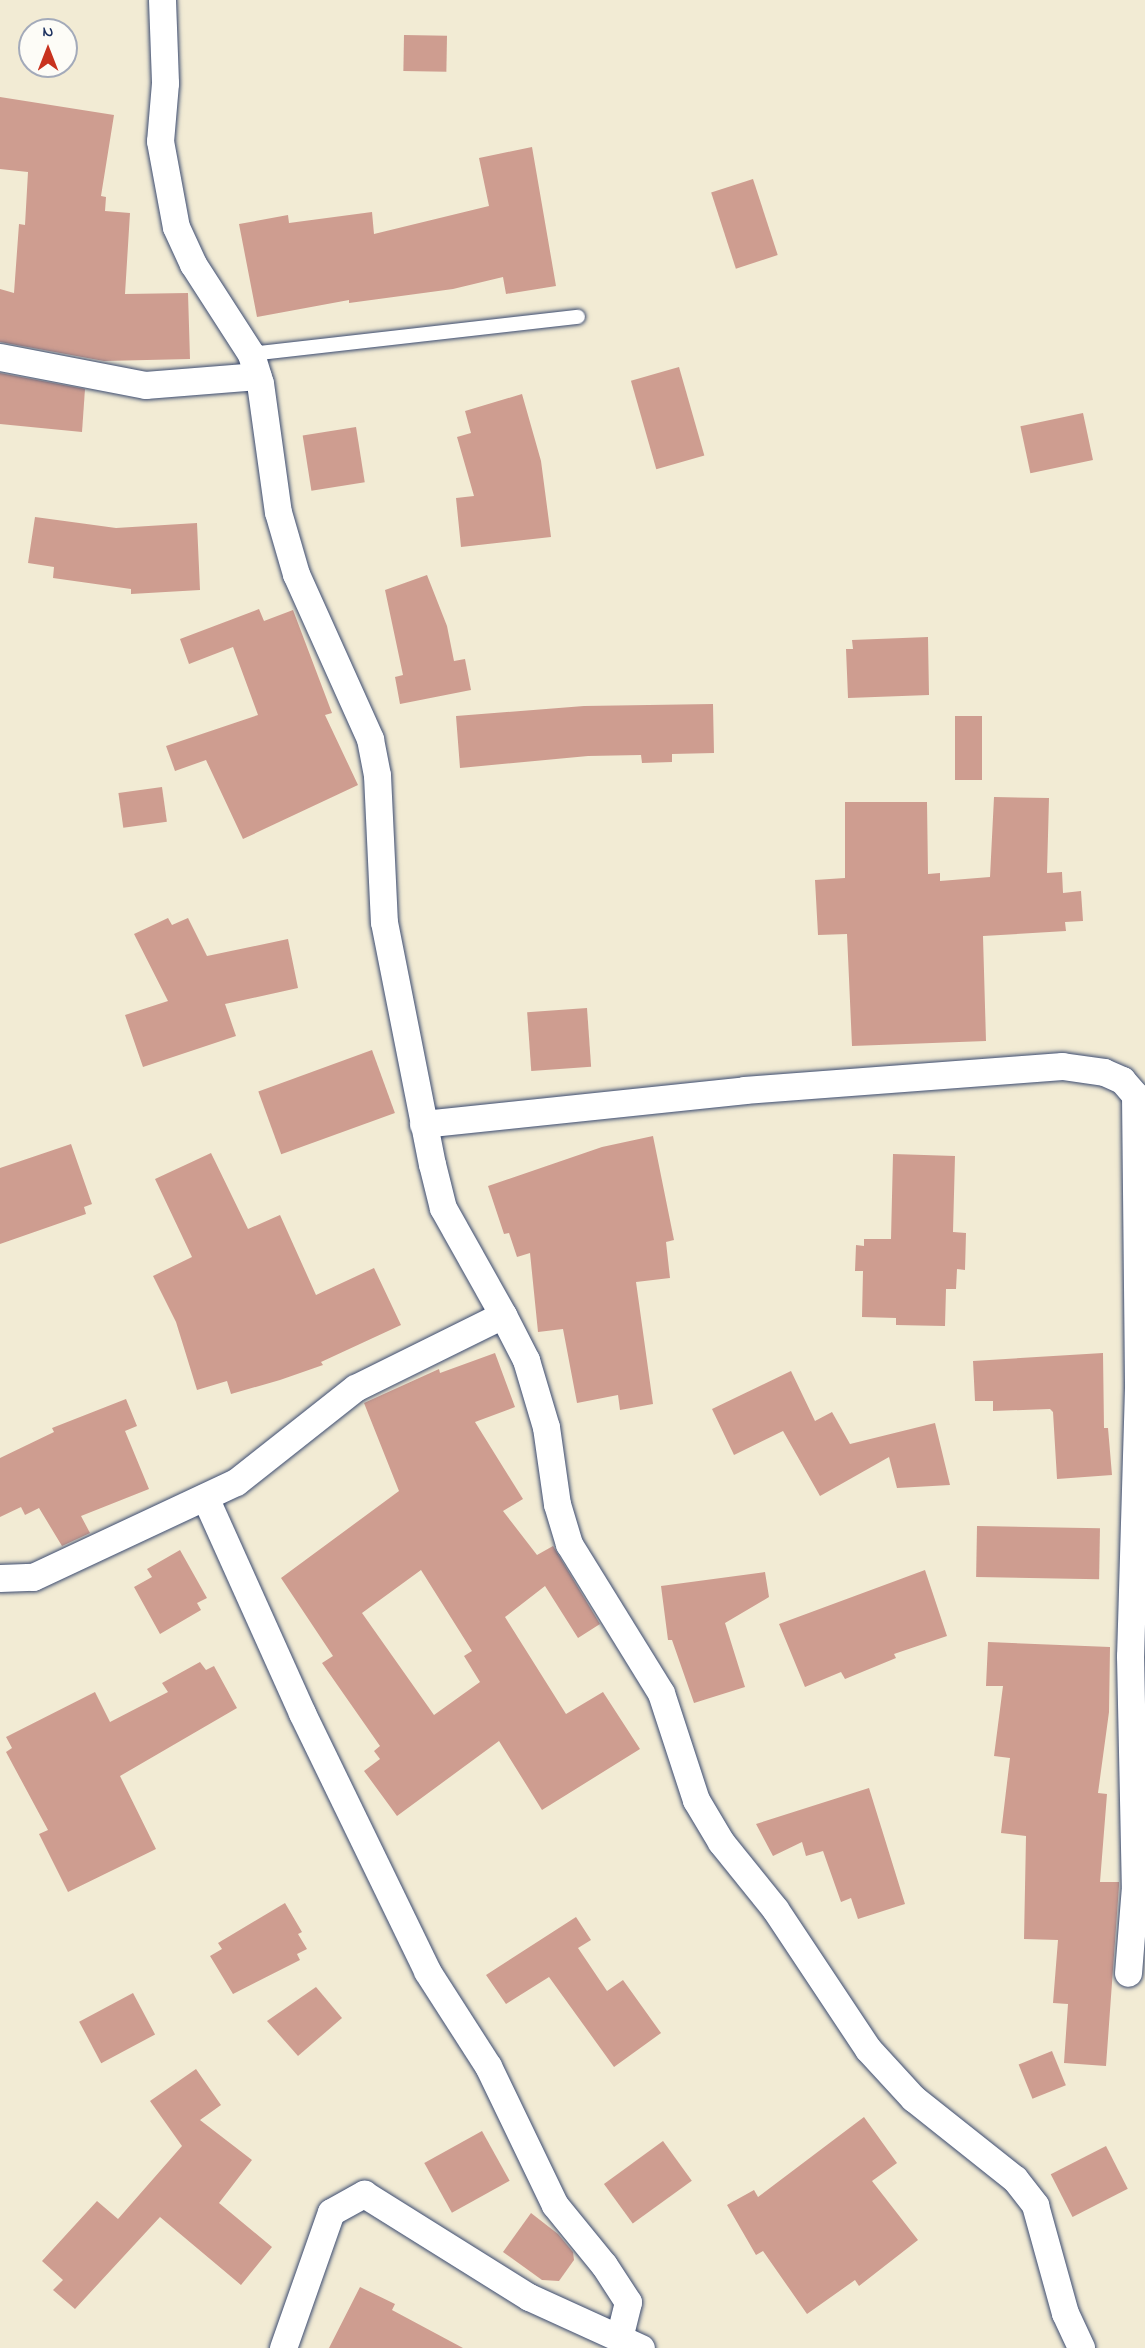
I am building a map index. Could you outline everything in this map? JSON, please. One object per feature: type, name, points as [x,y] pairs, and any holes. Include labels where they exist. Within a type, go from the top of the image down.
[{"type":"street","points":[[162,0],[165,83],[160,141],[174,217],[193,264],[255,365],[278,512],[296,574],[370,740],[377,775],[384,922],[423,1125],[443,1208],[526,1360],[546,1427],[557,1504],[569,1544],[661,1693],[696,1800],[721,1842],[775,1910],[868,2049],[914,2098],[1015,2179],[1035,2205],[1065,2313],[1081,2348]]},
{"type":"street","points":[[0,357],[145,385],[255,365]]},
{"type":"street","points":[[423,1125],[744,1090],[1062,1066],[1104,1072],[1122,1080],[1135,1095],[1138,1388],[1130,1656],[1135,1886],[1128,1973]]},
{"type":"street","points":[[0,1578],[33,1577],[236,1482],[278,1452],[355,1388],[503,1315]]},
{"type":"street","points":[[205,1497],[352,1821],[427,1971],[488,2066],[555,2205],[604,2265],[628,2302],[630,2343],[529,2297],[364,2194],[331,2212],[283,2348]]},
{"type":"lane","points":[[255,365],[578,317]]},
{"type":"building","points":[[404,35],[447,36],[446,72],[403,71]]},
{"type":"building","points":[[0,97],[114,115],[101,196],[106,197],[105,211],[130,213],[125,294],[188,293],[190,359],[104,361],[0,342],[0,289],[14,293],[19,224],[25,225],[28,172],[0,169]]},
{"type":"building","points":[[532,147],[556,286],[506,294],[503,277],[453,289],[349,303],[349,300],[257,317],[239,224],[288,215],[289,223],[372,212],[374,234],[489,206],[479,158]]},
{"type":"building","points":[[753,179],[778,255],[736,269],[711,193]]},
{"type":"building","points":[[679,367],[704,455],[656,469],[631,381]]},
{"type":"building","points":[[0,373],[85,389],[82,432],[0,424]]},
{"type":"building","points":[[522,394],[541,461],[551,537],[461,547],[456,498],[474,496],[457,437],[471,433],[465,411]]},
{"type":"building","points":[[1083,413],[1093,460],[1030,473],[1020,426]]},
{"type":"building","points":[[356,427],[365,482],[311,491],[303,435]]},
{"type":"building","points":[[35,517],[116,528],[197,523],[200,590],[131,594],[131,589],[53,578],[54,567],[28,563]]},
{"type":"building","points":[[427,575],[447,626],[454,661],[465,659],[471,690],[400,704],[395,677],[403,675],[385,590]]},
{"type":"building","points":[[259,609],[264,621],[293,610],[332,713],[325,715],[358,785],[243,839],[206,760],[175,771],[166,746],[258,715],[233,647],[189,664],[180,639]]},
{"type":"building","points":[[928,637],[929,695],[848,698],[846,649],[853,649],[852,640]]},
{"type":"building","points":[[713,704],[714,753],[672,754],[672,762],[642,763],[641,755],[588,756],[460,768],[456,716],[584,706]]},
{"type":"building","points":[[955,716],[982,716],[982,780],[955,780]]},
{"type":"building","points":[[162,787],[167,822],[123,828],[118,793]]},
{"type":"building","points":[[994,797],[1049,798],[1047,873],[1062,872],[1063,893],[1081,891],[1083,921],[1065,922],[1066,931],[983,936],[986,1041],[852,1046],[847,934],[818,935],[815,880],[845,878],[845,802],[927,802],[928,874],[940,873],[940,881],[990,877]]},
{"type":"building","points":[[168,918],[172,925],[188,918],[207,956],[288,939],[298,988],[225,1004],[236,1036],[143,1067],[125,1015],[168,1001],[134,934]]},
{"type":"building","points":[[587,1008],[591,1067],[531,1071],[527,1012]]},
{"type":"building","points":[[372,1050],[395,1113],[281,1154],[258,1091]]},
{"type":"building","points":[[653,1136],[674,1240],[666,1242],[670,1278],[636,1282],[653,1404],[620,1410],[618,1395],[577,1403],[563,1329],[538,1332],[530,1253],[517,1257],[509,1233],[504,1234],[488,1186],[602,1147]]},
{"type":"building","points":[[71,1144],[92,1204],[84,1207],[86,1214],[0,1244],[0,1168]]},
{"type":"building","points":[[211,1153],[248,1229],[280,1215],[316,1295],[374,1268],[401,1325],[321,1362],[323,1365],[280,1380],[231,1394],[227,1381],[197,1390],[176,1322],[153,1276],[192,1257],[155,1179]]},
{"type":"building","points":[[893,1154],[955,1156],[953,1232],[966,1233],[965,1270],[957,1269],[956,1289],[946,1289],[945,1326],[896,1325],[896,1318],[862,1317],[863,1271],[855,1271],[856,1245],[864,1246],[864,1239],[891,1239]]},
{"type":"building","points":[[495,1353],[515,1407],[475,1422],[523,1499],[503,1511],[537,1555],[553,1546],[600,1624],[578,1638],[545,1586],[505,1617],[566,1714],[603,1692],[640,1749],[542,1810],[499,1741],[397,1816],[364,1771],[380,1759],[374,1751],[380,1746],[322,1663],[333,1656],[281,1578],[399,1491],[364,1403],[439,1369],[440,1373]],"holes":[[[421,1570],[472,1651],[464,1656],[480,1682],[434,1715],[362,1613]]]},
{"type":"building","points":[[1103,1353],[1104,1428],[1108,1428],[1112,1475],[1057,1479],[1053,1412],[1050,1409],[993,1411],[993,1401],[975,1401],[973,1361]]},
{"type":"building","points":[[791,1371],[815,1421],[832,1412],[850,1444],[935,1423],[950,1485],[897,1488],[889,1457],[820,1496],[783,1431],[734,1455],[712,1409]]},
{"type":"building","points":[[126,1399],[137,1426],[125,1431],[149,1489],[81,1516],[90,1533],[62,1546],[39,1508],[25,1515],[21,1507],[0,1517],[0,1458],[54,1432],[52,1428]]},
{"type":"building","points":[[977,1526],[1100,1528],[1099,1579],[976,1577]]},
{"type":"building","points":[[180,1550],[207,1598],[197,1603],[201,1610],[160,1634],[134,1587],[152,1577],[147,1569]]},
{"type":"building","points":[[925,1570],[947,1636],[894,1654],[896,1658],[845,1679],[841,1672],[805,1687],[779,1624]]},
{"type":"building","points":[[765,1572],[769,1597],[725,1623],[745,1687],[694,1703],[672,1640],[668,1640],[661,1586]]},
{"type":"building","points":[[988,1642],[1110,1647],[1109,1712],[1098,1793],[1107,1794],[1100,1882],[1119,1882],[1119,1886],[1106,2066],[1064,2063],[1068,2004],[1053,2003],[1058,1940],[1024,1939],[1026,1836],[1001,1833],[1010,1758],[994,1756],[1003,1686],[986,1686]]},
{"type":"building","points":[[200,1662],[206,1670],[214,1666],[237,1708],[120,1776],[156,1849],[68,1892],[39,1834],[48,1830],[6,1752],[12,1748],[6,1737],[95,1692],[110,1722],[168,1692],[162,1683]]},
{"type":"building","points":[[869,1788],[905,1904],[858,1919],[851,1898],[841,1902],[823,1851],[806,1856],[802,1842],[773,1856],[756,1824]]},
{"type":"building","points":[[285,1903],[302,1932],[298,1934],[307,1949],[297,1954],[300,1960],[233,1994],[210,1956],[222,1949],[218,1943]]},
{"type":"building","points":[[576,1917],[591,1940],[578,1948],[607,1991],[623,1980],[661,2033],[614,2067],[549,1977],[506,2004],[486,1975]]},
{"type":"building","points":[[316,1987],[342,2018],[298,2056],[267,2021]]},
{"type":"building","points":[[133,1993],[155,2034],[101,2063],[79,2022]]},
{"type":"building","points":[[1052,2051],[1066,2085],[1032,2099],[1019,2064]]},
{"type":"building","points":[[196,2069],[221,2105],[200,2120],[252,2160],[219,2203],[272,2247],[241,2285],[160,2217],[75,2309],[53,2290],[63,2280],[42,2261],[97,2201],[118,2219],[182,2146],[150,2101]]},
{"type":"building","points":[[864,2117],[897,2163],[872,2181],[918,2240],[859,2286],[855,2280],[807,2314],[763,2251],[756,2255],[727,2205],[754,2190],[758,2197]]},
{"type":"building","points":[[482,2131],[510,2181],[452,2213],[424,2163]]},
{"type":"building","points":[[663,2141],[692,2181],[633,2224],[604,2184]]},
{"type":"building","points":[[1106,2146],[1128,2189],[1073,2217],[1051,2174]]},
{"type":"building","points":[[531,2213],[558,2234],[573,2252],[574,2260],[559,2281],[542,2280],[503,2252]]},
{"type":"building","points":[[360,2287],[395,2304],[392,2310],[463,2348],[329,2348]]}]
